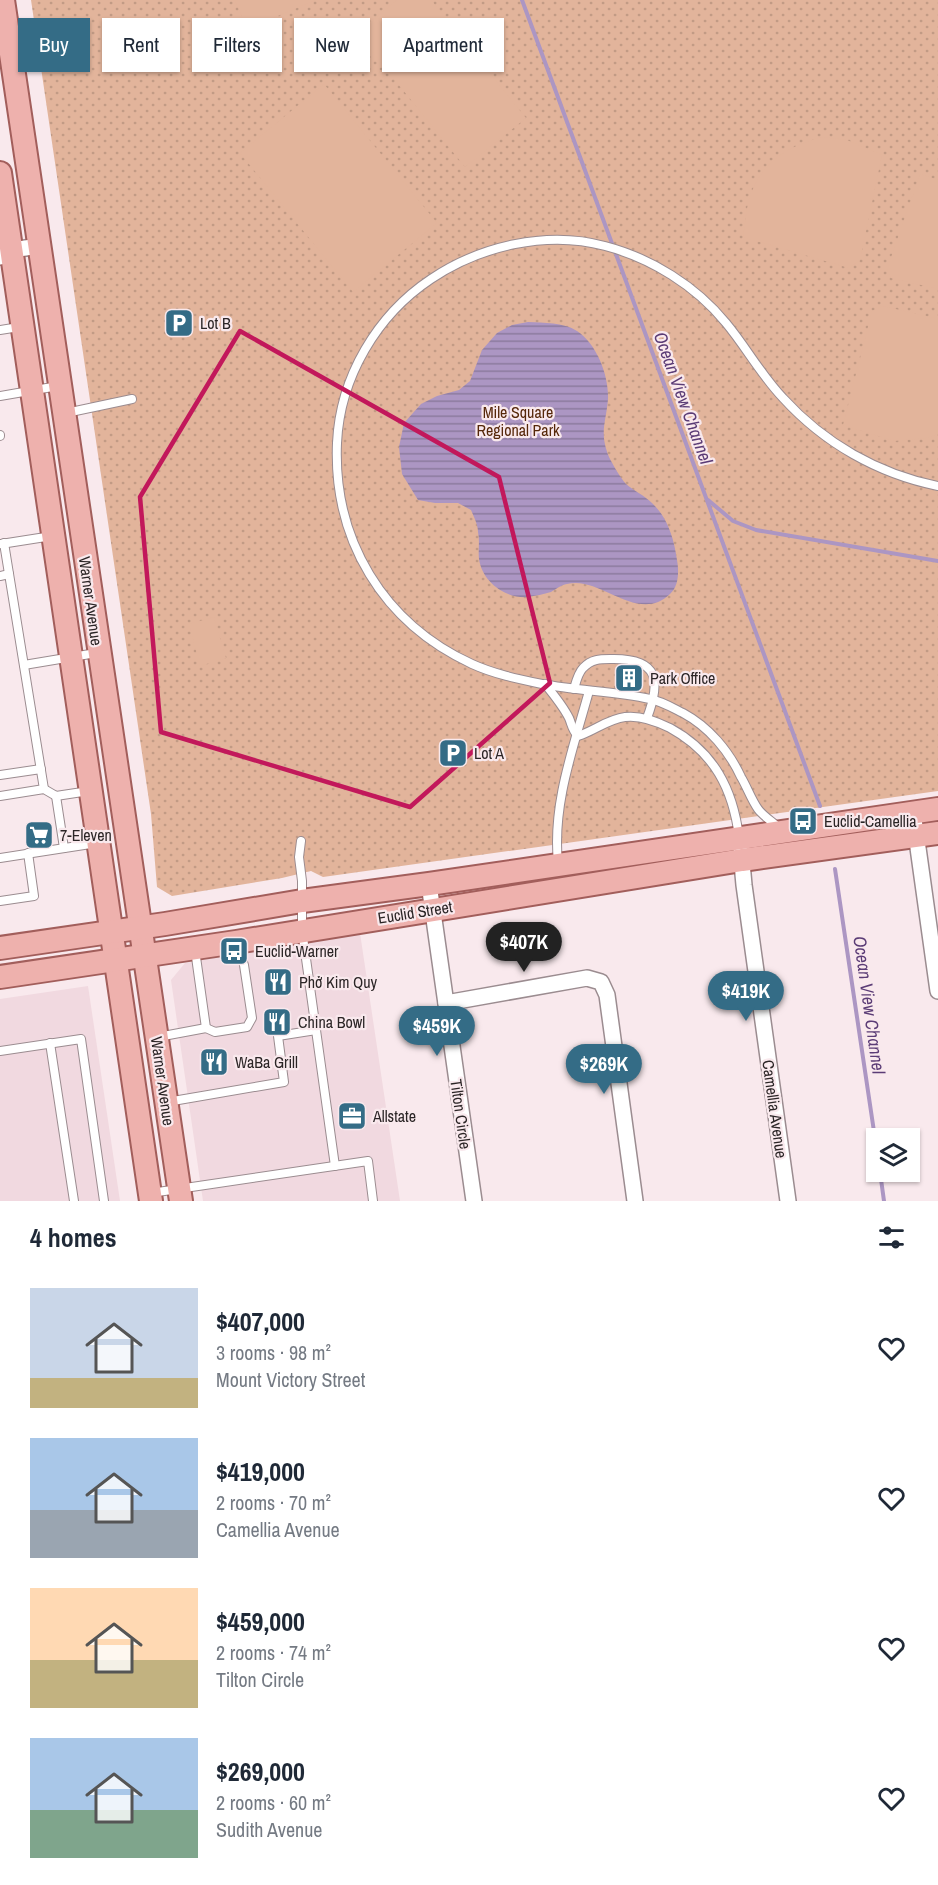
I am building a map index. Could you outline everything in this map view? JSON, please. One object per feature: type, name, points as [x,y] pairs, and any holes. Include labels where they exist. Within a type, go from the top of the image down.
[{"type":"main road","name":"Warner Avenue","points":[[3,0],[180,1195]]},
{"type":"main road","name":"Warner Avenue","points":[[0,173],[4,251],[23,326],[151,1197]]},
{"type":"main road","name":"Euclid Street","points":[[0,977],[236,942],[433,909],[741,849],[783,831],[938,809]]},
{"type":"main road","name":"Euclid Street","points":[[0,948],[558,864],[927,835]]},
{"type":"street","points":[[4,251],[39,246]]},
{"type":"street","points":[[914,812],[927,835],[938,991]]},
{"type":"street","name":"Camellia Avenue","points":[[741,849],[788,1201]]},
{"type":"street","name":"Tilton Circle","points":[[429,884],[474,1201]]},
{"type":"street","points":[[446,1003],[587,978],[601,982],[607,995],[635,1201]]},
{"type":"lane","points":[[11,55],[18,54]]},
{"type":"lane","points":[[783,831],[759,811],[725,749],[709,732],[687,715],[654,699],[574,689],[498,674],[473,665],[426,637],[397,611],[373,580],[356,551],[340,498],[336,465],[338,434],[343,402],[358,359],[385,320],[408,297],[449,267],[475,255],[504,246],[544,241],[575,241],[602,245],[639,257],[690,288],[713,308],[779,395],[826,438],[870,464],[900,476],[938,486]]},
{"type":"lane","points":[[0,330],[23,326]]},
{"type":"lane","points":[[0,396],[60,386]]},
{"type":"lane","points":[[64,413],[132,399]]},
{"type":"lane","points":[[44,789],[9,574],[2,544],[54,536]]},
{"type":"lane","points":[[0,576],[9,574]]},
{"type":"lane","points":[[24,665],[99,653]]},
{"type":"lane","points":[[574,689],[581,670],[597,659],[631,659],[642,663],[653,675],[654,699],[647,718]]},
{"type":"lane","points":[[545,684],[559,702],[572,730],[578,736]]},
{"type":"lane","points":[[558,864],[559,812],[564,782],[590,691]]},
{"type":"lane","points":[[578,736],[626,717],[647,718],[684,735],[704,753],[721,776],[733,802],[741,849]]},
{"type":"lane","points":[[0,775],[41,768]]},
{"type":"lane","points":[[0,796],[44,789],[56,795],[91,791]]},
{"type":"lane","points":[[56,795],[64,848]]},
{"type":"lane","points":[[301,841],[299,857],[302,930],[335,1166]]},
{"type":"lane","points":[[0,858],[98,843]]},
{"type":"lane","points":[[0,901],[34,896],[28,853]]},
{"type":"lane","points":[[157,1037],[206,1028],[215,1032],[247,1027],[252,1018],[244,964],[236,942]]},
{"type":"lane","points":[[195,948],[206,1028]]},
{"type":"lane","points":[[166,1102],[284,1082],[278,1036],[316,1030]]},
{"type":"lane","points":[[0,1051],[81,1038],[104,1201]]},
{"type":"lane","points":[[50,1043],[74,1201]]},
{"type":"lane","points":[[151,1197],[180,1195],[368,1161],[374,1201]]},
{"type":"highlighted area","points":[[240,331],[499,477],[550,683],[410,807],[161,732],[140,497]]},
{"type":"shaded area","points":[[528,322],[560,324],[572,328],[584,337],[596,352],[604,371],[608,390],[604,441],[609,457],[626,484],[658,509],[666,522],[674,544],[678,569],[677,583],[670,594],[658,602],[645,604],[632,602],[580,583],[565,585],[551,592],[528,597],[504,592],[490,582],[481,567],[478,529],[471,510],[458,503],[418,500],[402,474],[399,447],[404,423],[421,404],[437,396],[459,390],[470,381],[482,350],[497,333],[512,325]]},
{"type":"shaded area","points":[[360,933],[400,1201],[203,1201],[171,980],[185,963]]},
{"type":"shaded area","points":[[88,986],[120,1201],[0,1201],[0,999]]},
{"type":"green space","name":"Mile Square Regional Park","points":[[31,0],[938,0],[938,791],[323,877],[311,871],[172,896],[157,887],[151,814],[42,72],[90,72],[90,18],[34,18]]},
{"type":"green space","points":[[235,0],[316,0],[273,18],[242,18]]},
{"type":"green space","points":[[397,0],[431,0],[445,18],[382,18],[382,64],[370,49],[370,22]]},
{"type":"green space","points":[[388,72],[489,72],[526,118],[465,167]]},
{"type":"green space","points":[[324,84],[437,223],[353,292],[240,153]]},
{"type":"green space","points":[[822,137],[847,140],[882,155],[860,260],[849,268],[743,237],[749,199],[760,175],[786,151]]},
{"type":"green space","points":[[920,174],[938,180],[938,289],[891,278],[887,269]]},
{"type":"green space","points":[[883,306],[938,319],[938,434],[926,438],[894,441],[843,425],[872,311]]},
{"type":"green space","points":[[214,617],[226,658],[200,666],[189,624]]},
{"type":"waterway","name":"Ocean View Channel","points":[[522,0],[820,806]]},
{"type":"waterway","points":[[708,500],[733,521],[756,530],[938,561]]},
{"type":"waterway","name":"Ocean View Channel","points":[[835,869],[873,1128]]},
{"type":"waterway","name":"Ocean View Channel","points":[[881,1182],[884,1201]]},
{"type":"place","name":"Lot B","points":[[179,323]]},
{"type":"place","name":"Park Office","points":[[629,678]]},
{"type":"place","name":"Lot A","points":[[453,753]]},
{"type":"place","name":"Euclid-Camellia","points":[[803,821]]},
{"type":"place","name":"7-Eleven","points":[[39,835]]},
{"type":"place","name":"Euclid-Warner","points":[[234,951]]},
{"type":"place","name":"Phở Kim Quy","points":[[278,982]]},
{"type":"place","name":"China Bowl","points":[[277,1022]]},
{"type":"place","name":"WaBa Grill","points":[[214,1062]]},
{"type":"place","name":"Allstate","points":[[352,1116]]}]
